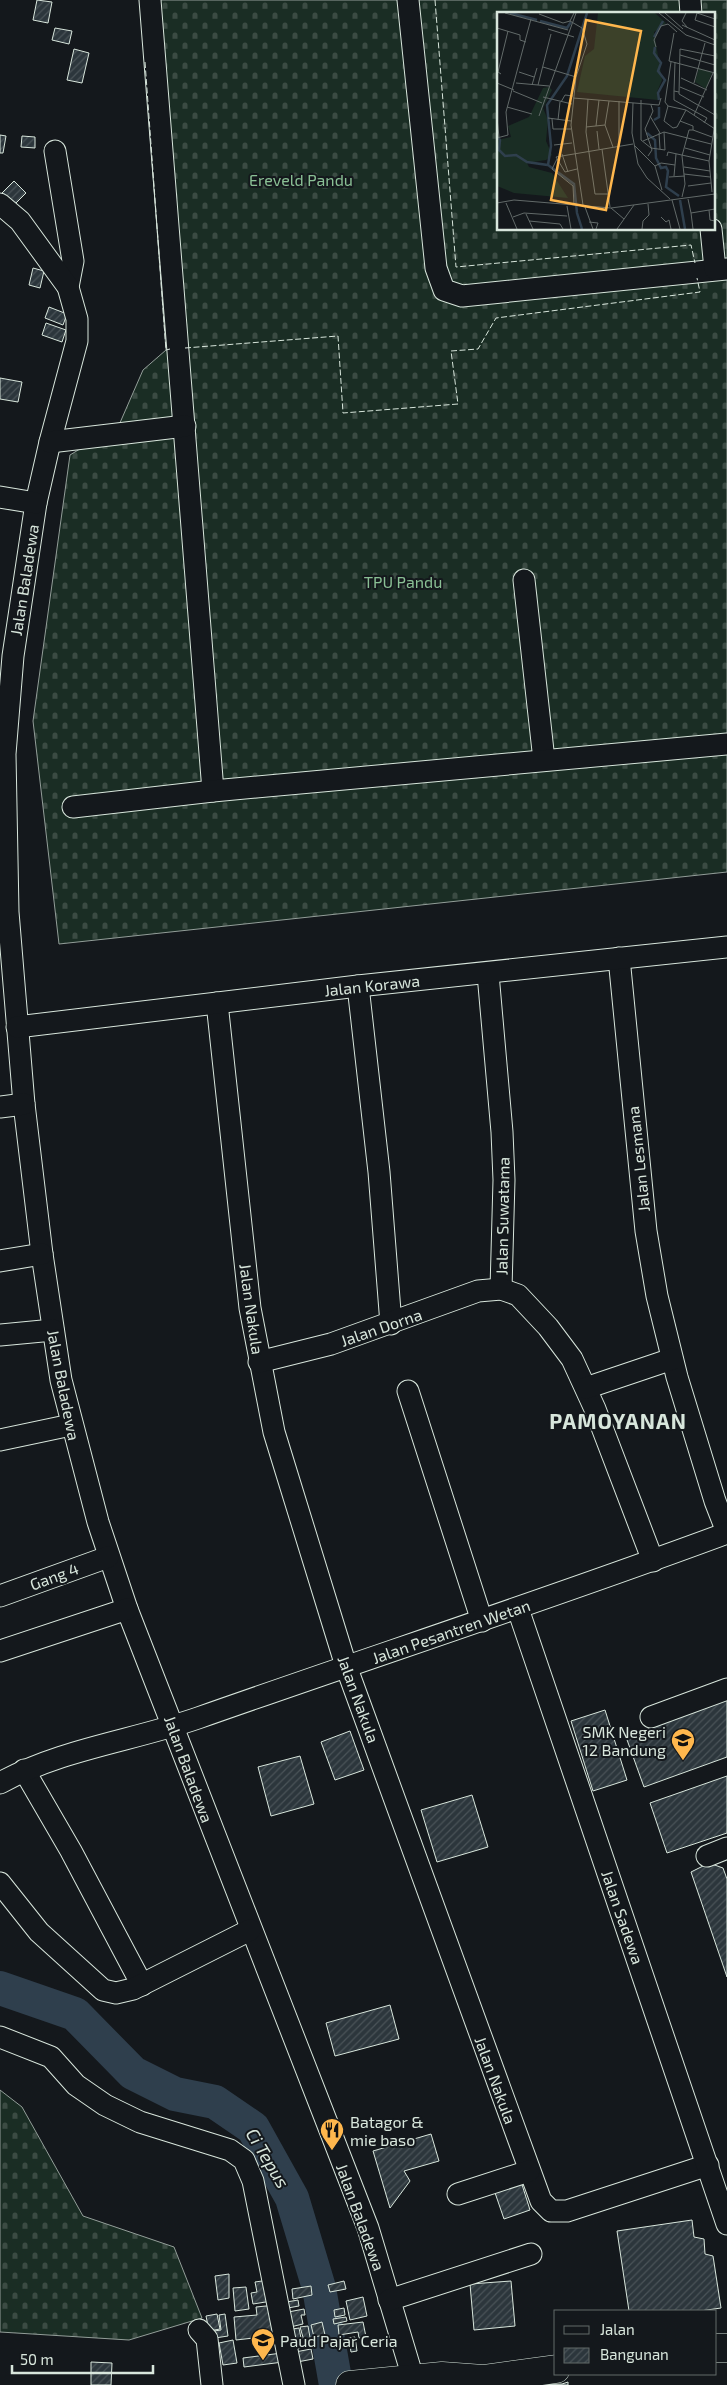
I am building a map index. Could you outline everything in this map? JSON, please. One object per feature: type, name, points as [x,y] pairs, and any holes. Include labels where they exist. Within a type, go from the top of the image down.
[{"type":"highway","points":[[350,2385],[442,2376],[477,2382],[554,2368]]},
{"type":"street","points":[[150,0],[213,791]]},
{"type":"street","points":[[408,0],[436,268],[444,290],[462,296],[721,269],[711,230]]},
{"type":"street","points":[[55,151],[73,262],[68,288]]},
{"type":"street","points":[[0,204],[20,221],[68,288]]},
{"type":"street","name":"Jalan Baladewa","points":[[68,288],[77,319],[77,341],[36,503],[13,656],[2,753],[8,912],[7,1005],[16,1027],[42,1254],[53,1330],[71,1425],[108,1557],[250,1930],[368,2228],[413,2378]]},
{"type":"street","points":[[50,442],[184,426]]},
{"type":"street","points":[[0,497],[36,503]]},
{"type":"street","points":[[524,580],[544,760]]},
{"type":"street","points":[[73,807],[213,791],[727,744]]},
{"type":"street","name":"Jalan Korawa","points":[[16,1027],[358,986],[488,974],[727,946]]},
{"type":"street","name":"Jalan Lesmana","points":[[619,958],[646,1231],[657,1296],[672,1358],[715,1501],[727,1532]]},
{"type":"street","name":"Jalan Suwatama","points":[[488,974],[502,1132],[504,1180],[501,1289],[518,1295],[548,1327],[572,1359],[586,1388],[653,1561]]},
{"type":"street","points":[[358,986],[379,1172],[391,1324]]},
{"type":"street","name":"Jalan Nakula","points":[[217,1004],[250,1308],[274,1432],[346,1666],[529,2170],[545,2206],[558,2212],[567,2211],[708,2165]]},
{"type":"street","points":[[0,1107],[24,1104]]},
{"type":"street","points":[[0,1262],[42,1254]]},
{"type":"street","name":"Jalan Dorna","points":[[259,1362],[331,1344],[391,1324],[478,1291],[501,1289]]},
{"type":"street","points":[[0,1335],[53,1330]]},
{"type":"street","points":[[586,1388],[672,1358]]},
{"type":"street","points":[[408,1391],[482,1621]]},
{"type":"street","points":[[0,1440],[71,1425]]},
{"type":"street","name":"Jalan Pesantren Wetan","points":[[0,1783],[24,1770],[74,1752],[173,1726],[518,1609],[653,1561],[727,1532]]},
{"type":"street","name":"Gang 4","points":[[0,1596],[108,1557]]},
{"type":"street","points":[[0,1651],[127,1609]]},
{"type":"street","name":"Jalan Sadewa","points":[[518,1609],[727,2224]]},
{"type":"street","points":[[651,1717],[727,1689]]},
{"type":"street","points":[[24,1770],[71,1851],[142,1985]]},
{"type":"street","points":[[707,1856],[727,1848]]},
{"type":"street","points":[[0,1883],[39,1932],[103,1990],[116,1993],[142,1985],[250,1930]]},
{"type":"street","points":[[0,2037],[51,2057],[76,2085],[105,2105],[140,2122],[230,2150],[244,2160],[255,2191],[294,2385]]},
{"type":"street","points":[[458,2194],[529,2170]]},
{"type":"street","points":[[389,2300],[531,2254]]},
{"type":"street","points":[[199,2330],[207,2339],[212,2385]]},
{"type":"green space","name":"TPU Pandu","points":[[140,0],[727,0],[727,872],[59,944],[33,721],[70,455],[119,425],[143,370],[166,350]]},
{"type":"green space","points":[[0,2090],[22,2107],[83,2216],[174,2247],[202,2318],[129,2340],[0,2332]]},
{"type":"building","points":[[37,0],[52,2],[48,23],[33,20]]},
{"type":"building","points":[[55,28],[72,31],[69,44],[52,40]]},
{"type":"building","points":[[74,49],[89,53],[82,83],[67,80]]},
{"type":"building","points":[[0,135],[6,136],[3,153],[0,153]]},
{"type":"building","points":[[22,136],[35,137],[35,148],[21,147]]},
{"type":"building","points":[[14,181],[26,193],[13,206],[1,194]]},
{"type":"building","points":[[33,268],[44,271],[40,288],[29,285]]},
{"type":"building","points":[[49,307],[67,314],[63,325],[45,318]]},
{"type":"building","points":[[46,323],[66,330],[62,342],[42,335]]},
{"type":"building","points":[[0,378],[22,382],[18,402],[0,399]]},
{"type":"building","points":[[727,1699],[727,1757],[644,1787],[626,1737]]},
{"type":"building","points":[[605,1710],[627,1780],[593,1791],[571,1721]]},
{"type":"building","points":[[350,1731],[364,1770],[335,1780],[321,1742]]},
{"type":"building","points":[[300,1756],[314,1804],[271,1816],[258,1767]]},
{"type":"building","points":[[727,1776],[727,1833],[667,1853],[650,1803]]},
{"type":"building","points":[[472,1795],[488,1847],[437,1862],[421,1810]]},
{"type":"building","points":[[709,1863],[723,1868],[727,1879],[727,1977],[691,1872]]},
{"type":"building","points":[[390,2005],[399,2039],[335,2056],[326,2023]]},
{"type":"building","points":[[431,2134],[439,2161],[404,2171],[410,2181],[390,2208],[373,2151]]},
{"type":"building","points":[[519,2175],[530,2210],[504,2219],[492,2184]]},
{"type":"building","points":[[692,2220],[694,2237],[704,2239],[705,2254],[713,2256],[721,2308],[707,2310],[629,2310],[617,2231]]},
{"type":"building","points":[[229,2274],[229,2298],[218,2300],[215,2276]]},
{"type":"building","points":[[269,2280],[272,2301],[253,2304],[251,2293],[257,2292],[255,2282]]},
{"type":"building","points":[[344,2281],[346,2289],[330,2292],[328,2285]]},
{"type":"building","points":[[511,2281],[515,2326],[474,2330],[470,2284]]},
{"type":"building","points":[[311,2286],[312,2295],[293,2299],[292,2289]]},
{"type":"building","points":[[246,2287],[249,2309],[235,2311],[233,2288]]},
{"type":"building","points":[[363,2297],[367,2316],[350,2320],[346,2301]]},
{"type":"building","points":[[298,2300],[299,2306],[282,2309],[281,2303]]},
{"type":"building","points":[[276,2305],[280,2335],[236,2340],[234,2317],[257,2315],[256,2307]]},
{"type":"building","points":[[344,2308],[345,2315],[335,2317],[334,2310]]},
{"type":"building","points":[[304,2309],[305,2315],[301,2315],[303,2324],[286,2328],[283,2313]]},
{"type":"building","points":[[217,2314],[220,2329],[209,2331],[206,2316]]},
{"type":"building","points":[[225,2314],[228,2336],[215,2338],[214,2331],[221,2330],[219,2315]]},
{"type":"building","points":[[346,2317],[347,2321],[334,2324],[333,2319]]},
{"type":"building","points":[[322,2322],[325,2335],[314,2337],[311,2325]]},
{"type":"building","points":[[363,2322],[366,2337],[359,2338],[358,2332],[339,2335],[338,2325]]},
{"type":"building","points":[[308,2326],[311,2343],[305,2344],[300,2327]]},
{"type":"building","points":[[299,2328],[301,2338],[287,2340],[286,2330]]},
{"type":"building","points":[[355,2337],[357,2351],[351,2352],[350,2346],[344,2347],[342,2339]]},
{"type":"building","points":[[303,2339],[305,2347],[293,2349],[291,2342]]},
{"type":"building","points":[[233,2340],[237,2363],[223,2365],[219,2343]]},
{"type":"building","points":[[311,2349],[313,2359],[292,2363],[290,2353]]},
{"type":"building","points":[[282,2353],[283,2362],[244,2367],[243,2358]]},
{"type":"building","points":[[91,2362],[112,2363],[111,2385],[91,2385]]},
{"type":"building","points":[[568,2382],[568,2385],[522,2385],[562,2384]]},
{"type":"waterway","name":"Ci Tepus","points":[[0,1988],[75,2014],[133,2073],[175,2094],[215,2102],[253,2128],[292,2198],[319,2288],[336,2385]]},
{"type":"fence","points":[[435,0],[456,267],[691,245],[695,263]]},
{"type":"fence","points":[[145,62],[166,350],[170,349]]},
{"type":"fence","points":[[185,348],[338,336],[343,413],[458,404],[451,351],[478,349],[496,318],[700,292],[697,278]]},
{"type":"place","name":"SMK Negeri 12 Bandung","points":[[683,1761]]},
{"type":"place","name":"Batagor & mie baso","points":[[332,2151]]},
{"type":"place","name":"Paud Pajar Ceria","points":[[263,2361]]},
{"type":"district","name":"PAMOYANAN","points":[[618,1420]]},
{"type":"park label","name":"Ereveld Pandu","points":[[301,179]]}]
